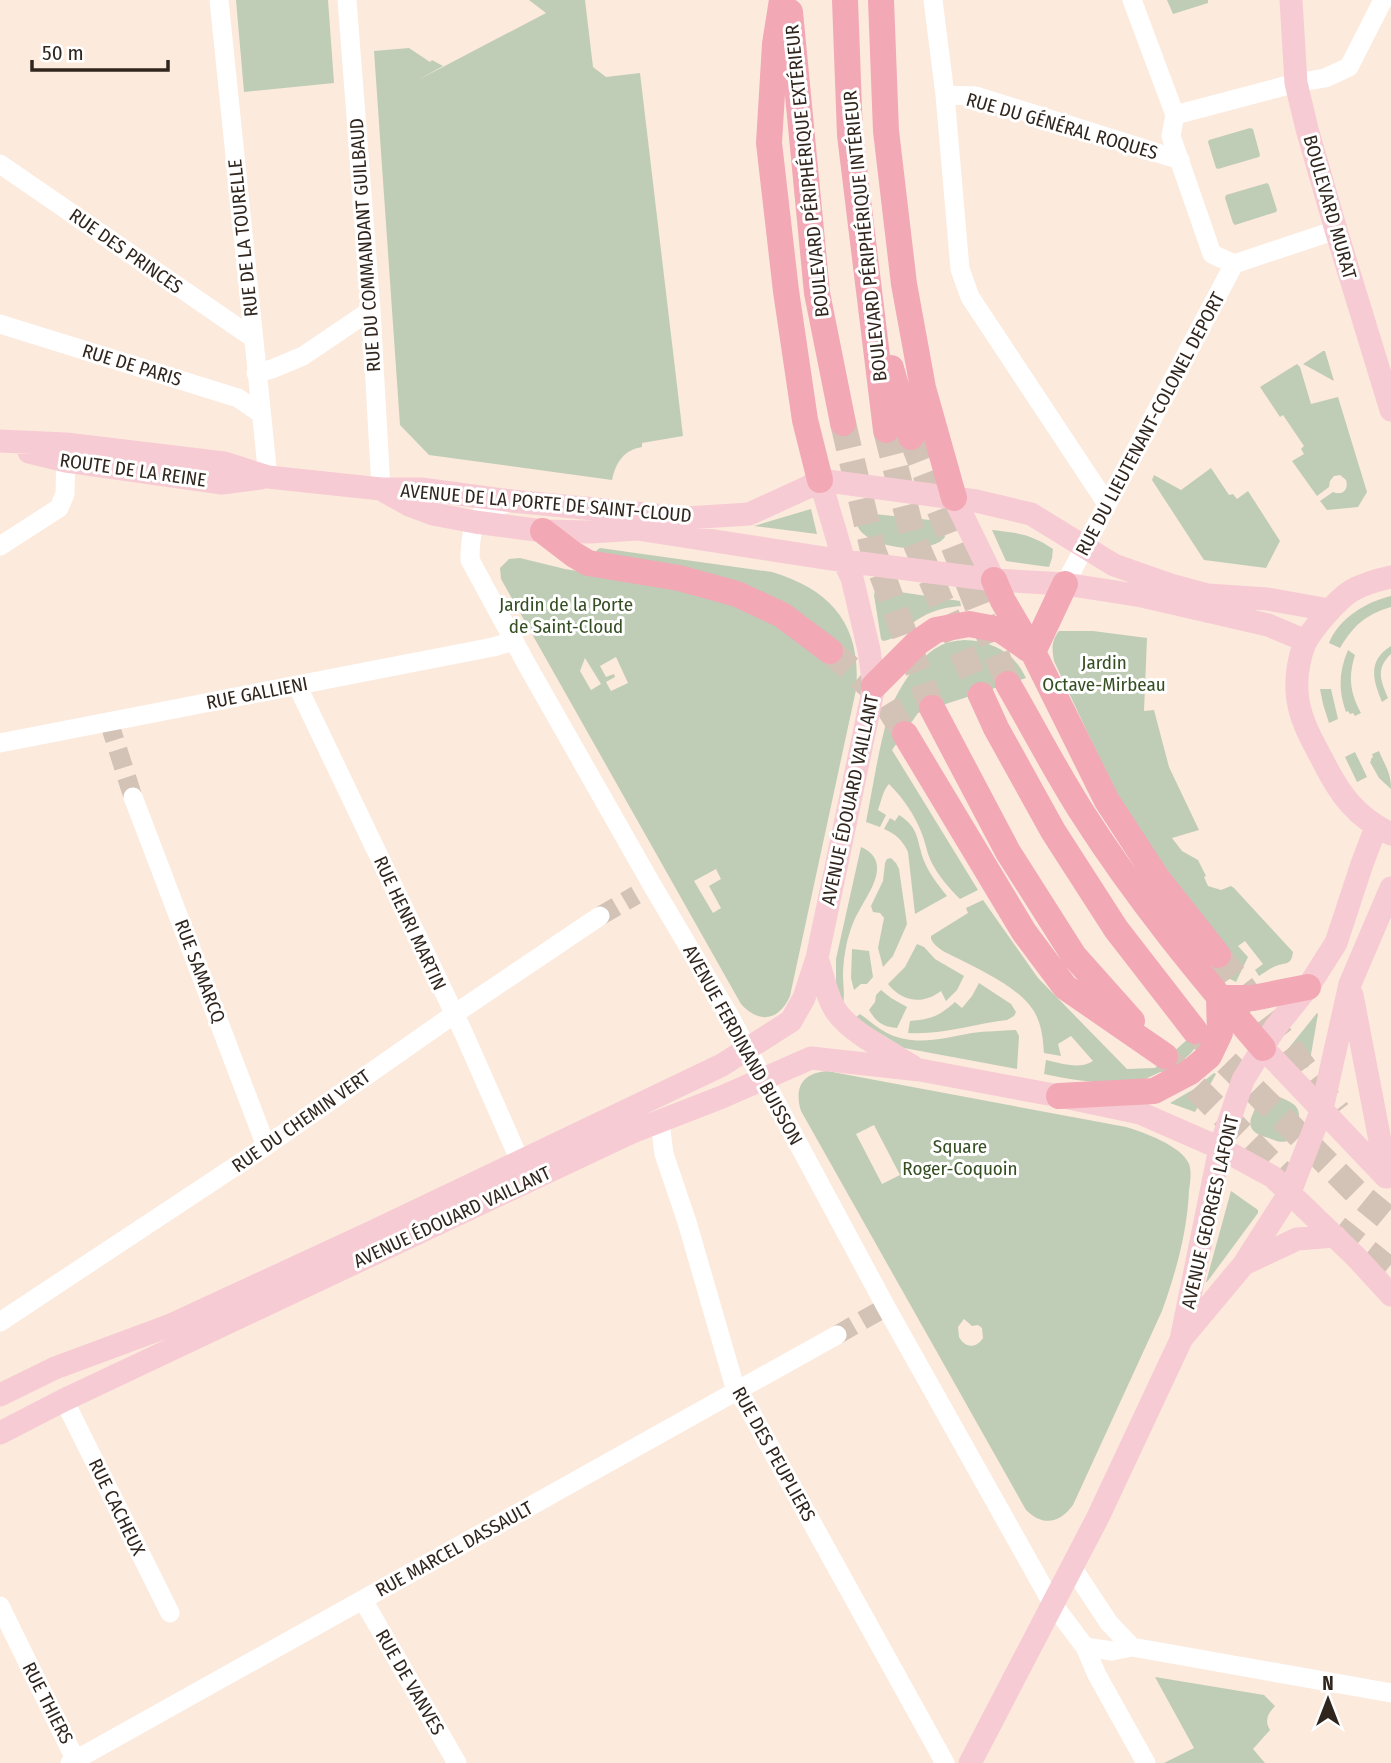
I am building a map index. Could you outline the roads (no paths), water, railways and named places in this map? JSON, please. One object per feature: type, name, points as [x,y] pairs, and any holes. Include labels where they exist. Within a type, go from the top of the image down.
[{"type":"highway","points":[[782,0],[775,44],[769,143],[786,291],[805,420],[820,480]]},
{"type":"highway","name":"BOULEVARD PÉRIPHÉRIQUE EXTÉRIEUR","points":[[789,0],[817,293],[843,424]]},
{"type":"highway","name":"BOULEVARD PÉRIPHÉRIQUE INTÉRIEUR","points":[[845,0],[850,135],[868,286],[898,434]]},
{"type":"highway","points":[[881,0],[886,131],[904,284],[923,388],[954,498]]},
{"type":"highway","points":[[543,531],[588,563],[679,578],[737,594],[782,615],[830,651]]},
{"type":"highway","points":[[994,580],[1107,801],[1158,879],[1218,955]]},
{"type":"highway","points":[[1032,652],[1065,584]]},
{"type":"highway","points":[[874,686],[917,643],[936,630],[969,624],[1001,630],[1032,652]]},
{"type":"highway","points":[[1008,684],[1082,814],[1140,897],[1262,1048]]},
{"type":"highway","points":[[981,695],[996,728],[1060,841],[1116,929],[1195,1031]]},
{"type":"highway","points":[[905,734],[1024,932],[1065,987],[1165,1056],[1074,956],[1008,852],[932,708]]},
{"type":"highway","points":[[1219,998],[1253,998],[1308,987]]},
{"type":"highway","points":[[1059,1096],[1154,1091],[1190,1072],[1209,1056],[1220,1034],[1219,998]]},
{"type":"main road","name":"BOULEVARD MURAT","points":[[1291,0],[1296,83],[1307,130],[1391,410]]},
{"type":"main road","name":"ROUTE DE LA REINE","points":[[0,443],[66,452],[224,463],[268,477],[381,489]]},
{"type":"main road","points":[[820,480],[954,498],[1031,514],[1114,565],[1171,585],[1208,595],[1267,600],[1329,610]]},
{"type":"main road","name":"AVENUE DE LA PORTE DE SAINT-CLOUD","points":[[381,489],[421,489],[512,502],[686,518],[749,514],[820,480]]},
{"type":"main road","name":"AVENUE ÉDOUARD VAILLANT","points":[[0,1395],[55,1368],[171,1325],[520,1161],[722,1065],[790,1021],[804,998],[817,958],[874,686],[869,650],[852,578],[844,561],[820,480]]},
{"type":"main road","name":"AVENUE DE LA PORTE DE SAINT-CLOUD","points":[[381,489],[409,505],[433,514],[475,522],[543,531],[637,529],[844,561],[994,580],[1065,584],[1142,596],[1268,625],[1306,641]]},
{"type":"main road","points":[[954,498],[994,580]]},
{"type":"main road","points":[[1384,830],[1351,807],[1339,790],[1312,741],[1300,709],[1297,689],[1306,641],[1329,610],[1349,592],[1391,576]]},
{"type":"main road","name":"AVENUE GEORGES LAFONT","points":[[970,1763],[1098,1517],[1181,1340],[1220,1147],[1243,1080],[1275,1028],[1308,987],[1336,943],[1362,864],[1384,830]]},
{"type":"main road","name":"AVENUE GEORGES LAFONT","points":[[1181,1340],[1244,1264],[1290,1192],[1322,1110],[1350,984],[1391,888]]},
{"type":"main road","name":"AVENUE ÉDOUARD VAILLANT","points":[[817,958],[836,1011],[858,1033],[919,1070]]},
{"type":"main road","points":[[1350,984],[1389,1179]]},
{"type":"main road","points":[[1262,1048],[1389,1179]]},
{"type":"main road","name":"AVENUE ÉDOUARD VAILLANT","points":[[0,1433],[64,1400],[632,1132],[765,1079],[810,1058],[919,1070],[1140,1113],[1220,1147],[1273,1177],[1335,1236],[1391,1295]]},
{"type":"main road","points":[[1244,1264],[1297,1239],[1335,1236]]},
{"type":"street","name":"RUE DE LA TOURELLE","points":[[219,0],[268,477]]},
{"type":"street","name":"RUE DU COMMANDANT GUILBAUD","points":[[347,0],[371,310],[381,489]]},
{"type":"street","points":[[933,0],[945,95],[960,269],[970,297],[1107,504]]},
{"type":"street","points":[[1132,0],[1175,115],[1171,135],[1212,254],[1234,264],[1336,230]]},
{"type":"street","points":[[1175,115],[1325,78],[1349,67],[1383,0]]},
{"type":"street","name":"RUE DU GÉNÉRAL ROQUES","points":[[945,95],[976,96],[1180,160]]},
{"type":"street","name":"RUE DES PRINCES","points":[[0,164],[253,338]]},
{"type":"street","name":"RUE DU LIEUTENANT-COLONEL DEPORT","points":[[1065,584],[1234,264]]},
{"type":"street","points":[[256,373],[303,356],[371,310]]},
{"type":"street","name":"RUE DE PARIS","points":[[0,324],[238,398],[260,414]]},
{"type":"street","points":[[0,546],[59,508],[65,494],[66,452]]},
{"type":"street","points":[[475,522],[482,513],[512,502]]},
{"type":"street","name":"AVENUE FERDINAND BUISSON","points":[[475,522],[470,561],[644,890],[748,1049],[877,1289],[1052,1603],[1085,1647],[1097,1675],[1146,1763]]},
{"type":"street","name":"RUE GALLIENI","points":[[0,743],[514,641]]},
{"type":"street","name":"RUE HENRI MARTIN","points":[[297,685],[464,1034],[520,1161]]},
{"type":"street","name":"RUE SAMARCQ","points":[[133,797],[266,1146]]},
{"type":"street","name":"RUE DU CHEMIN VERT","points":[[0,1322],[266,1146],[600,916]]},
{"type":"street","name":"RUE DES PEUPLIERS","points":[[660,1122],[664,1154],[687,1222],[736,1391],[745,1402],[945,1763]]},
{"type":"street","name":"RUE MARCEL DASSAULT","points":[[75,1762],[837,1335]]},
{"type":"street","name":"RUE CACHEUX","points":[[64,1400],[170,1613]]},
{"type":"street","points":[[1072,1567],[1109,1623],[1132,1647]]},
{"type":"street","name":"RUE DE VANVES","points":[[363,1600],[457,1763]]},
{"type":"street","name":"RUE THIERS","points":[[0,1606],[75,1762]]},
{"type":"street","points":[[1085,1647],[1112,1651],[1132,1647],[1391,1693]]},
{"type":"tunnel","points":[[843,423],[873,550],[932,708]]},
{"type":"tunnel","points":[[886,430],[913,537],[981,695]]},
{"type":"tunnel","points":[[911,437],[1008,684]]},
{"type":"tunnel","points":[[830,651],[883,698],[905,734]]},
{"type":"tunnel","points":[[109,722],[133,797]]},
{"type":"tunnel","points":[[600,916],[636,895]]},
{"type":"tunnel","points":[[1218,955],[1338,1112]]},
{"type":"tunnel","points":[[1199,1035],[1358,1194],[1391,1221]]},
{"type":"tunnel","points":[[1168,1060],[1297,1189]]},
{"type":"tunnel","points":[[1337,1228],[1391,1271]]},
{"type":"tunnel","points":[[837,1335],[886,1307]]},
{"type":"park label","name":"Jardin de la Porte de Saint-Cloud","points":[[566,615]]},
{"type":"park label","name":"Jardin Octave-Mirbeau","points":[[1104,673]]},
{"type":"park label","name":"Square Roger-Coquoin","points":[[960,1157]]}]
